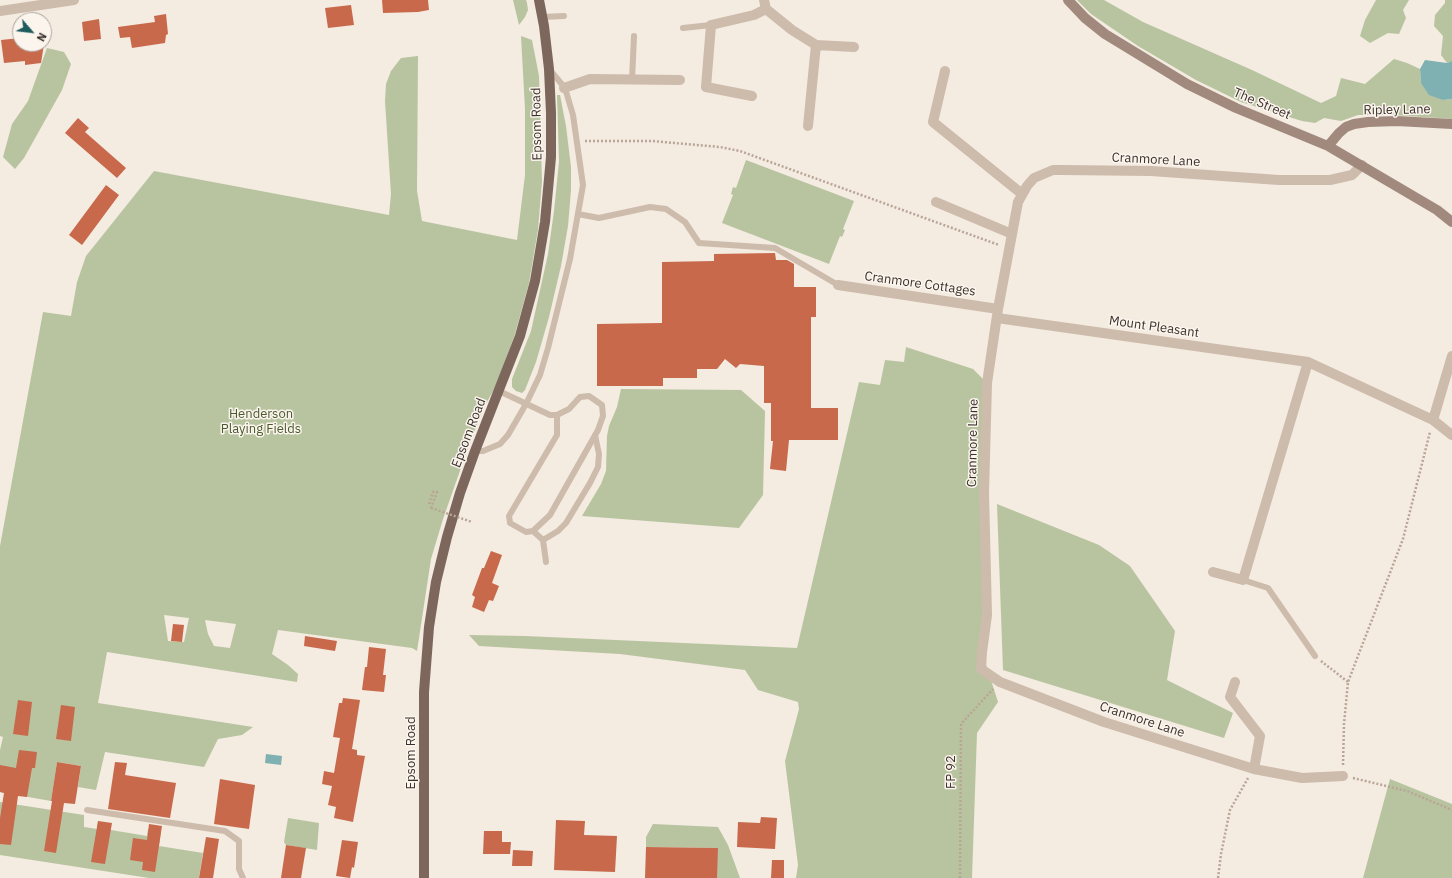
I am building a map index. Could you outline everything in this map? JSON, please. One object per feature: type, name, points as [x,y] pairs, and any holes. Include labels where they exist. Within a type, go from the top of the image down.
[{"type":"main road","name":"Epsom Road","points":[[424,878],[424,692],[429,627],[436,582],[447,537],[475,451],[514,354],[524,324],[535,281],[548,201],[551,158],[551,113],[549,69],[539,0]]},
{"type":"street","points":[[0,11],[74,0]]},
{"type":"street","name":"The Street","points":[[1068,0],[1085,18],[1105,34],[1187,84],[1236,108],[1328,146],[1437,210],[1452,222]]},
{"type":"street","points":[[752,96],[706,87],[711,25],[754,15],[765,4],[792,30],[816,44],[854,47]]},
{"type":"street","points":[[808,126],[816,44]]},
{"type":"street","points":[[945,71],[934,122],[1022,194]]},
{"type":"street","points":[[564,88],[590,79],[680,80]]},
{"type":"street","name":"Ripley Lane","points":[[1328,146],[1346,127],[1358,123],[1397,121],[1452,124]]},
{"type":"street","name":"Cranmore Lane","points":[[1343,776],[1302,778],[1254,769],[1104,722],[1000,682],[981,668],[988,615],[984,493],[987,383],[997,313],[1018,202],[1027,186],[1034,178],[1052,170],[1151,170],[1279,180],[1330,180],[1352,175],[1362,165]]},
{"type":"street","points":[[936,202],[1012,234]]},
{"type":"street","name":"Cranmore Cottages","points":[[838,285],[997,313]]},
{"type":"street","name":"Mount Pleasant","points":[[997,313],[1308,362],[1433,420],[1452,435]]},
{"type":"street","points":[[1433,420],[1452,356]]},
{"type":"street","points":[[1213,572],[1243,580],[1308,362]]},
{"type":"street","points":[[1235,682],[1230,697],[1260,736],[1254,769]]},
{"type":"lane","points":[[542,17],[564,16]]},
{"type":"lane","points":[[683,28],[711,25]]},
{"type":"lane","points":[[632,80],[634,36]]},
{"type":"lane","points":[[475,451],[483,451],[500,444],[508,434],[526,404],[540,375],[568,266],[583,185],[573,115],[564,88],[549,69]]},
{"type":"lane","points":[[578,214],[599,218],[650,207],[666,209],[684,222],[699,243],[775,248],[838,285]]},
{"type":"lane","points":[[499,391],[550,416],[557,415],[569,409],[580,397],[588,396],[597,400],[602,405],[603,416],[595,435],[550,515],[533,531],[526,532],[510,523],[509,516],[557,435],[557,415]]},
{"type":"lane","points":[[543,540],[558,531],[566,523],[598,467],[599,454],[595,435]]},
{"type":"lane","points":[[533,531],[543,540],[546,562]]},
{"type":"lane","points":[[1243,580],[1268,588],[1316,656]]},
{"type":"lane","points":[[87,810],[225,831],[239,841],[238,869],[243,878]]},
{"type":"path","points":[[577,141],[652,141],[720,147],[740,151],[1008,249]]},
{"type":"path","points":[[1433,420],[1403,539],[1348,682],[1344,724],[1343,776],[1407,791],[1452,810]]},
{"type":"path","points":[[429,504],[433,492],[437,492],[431,508],[472,522]]},
{"type":"path","points":[[1316,656],[1348,682]]},
{"type":"path","name":"FP 92","points":[[960,878],[961,724],[1000,682]]},
{"type":"path","points":[[1218,878],[1221,854],[1230,810],[1254,769]]},
{"type":"green space","points":[[513,0],[526,0],[527,3],[528,10],[519,25]]},
{"type":"green space","points":[[1077,0],[1104,0],[1143,22],[1252,70],[1321,103],[1336,96],[1341,78],[1365,84],[1394,59],[1407,63],[1420,69],[1421,83],[1443,100],[1452,99],[1452,119],[1393,115],[1358,115],[1341,121],[1324,118],[1315,123],[1302,121],[1241,102],[1196,80],[1138,46],[1091,14]]},
{"type":"green space","points":[[1376,0],[1409,0],[1403,10],[1406,18],[1399,34],[1388,33],[1370,43],[1360,36],[1365,20]]},
{"type":"green space","points":[[1445,0],[1452,0],[1452,61],[1447,63],[1441,55],[1443,36],[1434,26],[1435,15],[1445,3]]},
{"type":"green space","name":"Henderson Playing Fields","points":[[521,36],[532,40],[539,76],[542,181],[538,230],[529,283],[515,334],[496,386],[484,407],[468,448],[443,519],[431,559],[417,651],[412,648],[278,630],[272,654],[298,674],[297,682],[107,652],[98,703],[253,727],[242,735],[218,739],[204,767],[105,752],[96,790],[78,787],[81,766],[57,762],[51,801],[0,792],[0,750],[3,737],[0,736],[0,546],[43,312],[71,316],[77,282],[86,256],[154,171],[389,215],[391,194],[385,101],[386,84],[391,71],[401,58],[418,56],[417,191],[422,221],[517,240],[525,175],[525,109]],"holes":[[[164,615],[189,618],[184,642],[168,641]],[[205,620],[236,624],[230,648],[214,646],[208,634]]]},
{"type":"green space","points":[[52,49],[64,52],[71,64],[62,90],[24,158],[15,169],[3,157],[12,124],[28,101],[46,52],[52,52]]},
{"type":"green space","points":[[557,95],[560,95],[566,126],[571,167],[568,226],[561,266],[549,317],[536,362],[525,390],[522,393],[516,391],[512,387],[512,379],[531,331],[548,254],[559,162]]},
{"type":"green space","points":[[746,160],[854,201],[843,229],[845,230],[842,237],[840,236],[829,264],[722,223],[733,195],[731,194],[733,187],[736,188]]},
{"type":"green space","points":[[906,347],[973,369],[987,383],[982,652],[998,702],[977,733],[972,878],[796,878],[798,865],[785,761],[799,709],[798,702],[758,690],[745,670],[620,654],[479,646],[469,635],[525,636],[797,648],[859,382],[880,385],[885,360],[904,362]]},
{"type":"green space","points":[[621,389],[741,390],[765,411],[763,495],[739,528],[582,516],[601,484],[606,471],[607,436],[609,426],[617,407]]},
{"type":"green space","points":[[997,504],[1099,545],[1130,566],[1175,631],[1167,680],[1233,713],[1224,738],[1003,670]]},
{"type":"green space","points":[[1390,779],[1452,804],[1452,878],[1363,878]]},
{"type":"green space","points":[[0,802],[84,815],[84,827],[97,829],[98,821],[111,830],[147,836],[148,829],[161,831],[159,846],[203,853],[199,877],[201,878],[149,878],[0,855]]},
{"type":"green space","points":[[288,818],[319,823],[317,850],[286,845],[284,842]]},
{"type":"green space","points":[[653,824],[718,827],[728,845],[740,878],[717,878],[717,848],[646,847],[646,837]]},
{"type":"water","points":[[1425,60],[1447,63],[1452,61],[1452,99],[1443,100],[1429,95],[1421,83],[1420,69]]},
{"type":"water","points":[[266,754],[282,756],[281,765],[265,763]]},
{"type":"building","points":[[382,0],[428,0],[429,10],[418,12],[383,13]]},
{"type":"building","points":[[351,5],[354,25],[328,28],[325,8]]},
{"type":"building","points":[[166,14],[168,34],[166,35],[165,43],[132,48],[130,37],[120,38],[118,27],[155,22],[154,16]]},
{"type":"building","points":[[99,19],[101,39],[84,41],[82,22]]},
{"type":"building","points":[[12,39],[12,52],[43,52],[41,63],[25,65],[25,61],[4,63],[1,40]]},
{"type":"building","points":[[78,118],[89,128],[85,132],[126,168],[117,178],[65,133]]},
{"type":"building","points":[[106,185],[119,195],[82,245],[69,235]]},
{"type":"building","points":[[775,253],[776,260],[787,260],[794,264],[794,287],[816,287],[816,317],[811,317],[811,408],[838,408],[838,440],[789,440],[786,471],[770,469],[773,441],[771,441],[771,403],[764,403],[764,366],[740,364],[736,368],[725,359],[717,369],[697,369],[697,378],[663,378],[663,386],[597,386],[597,324],[662,323],[662,262],[714,261],[714,254]]},
{"type":"building","points":[[491,551],[502,555],[492,583],[499,586],[493,601],[489,600],[484,612],[472,607],[475,597],[472,595],[482,568],[484,568]]},
{"type":"building","points":[[173,624],[184,625],[182,642],[171,641]]},
{"type":"building","points":[[305,636],[337,641],[335,651],[304,646]]},
{"type":"building","points":[[369,647],[386,649],[383,675],[386,675],[384,692],[362,690],[365,667],[367,667]]},
{"type":"building","points":[[343,698],[360,700],[352,749],[357,750],[357,755],[365,756],[353,822],[334,818],[336,807],[328,805],[332,786],[322,784],[324,771],[334,773],[340,738],[333,737],[339,703],[342,703]]},
{"type":"building","points":[[18,700],[32,702],[28,736],[13,734]]},
{"type":"building","points":[[61,705],[75,707],[71,741],[56,739]]},
{"type":"building","points":[[19,750],[37,752],[35,768],[32,768],[27,797],[18,796],[11,845],[0,844],[0,818],[4,793],[0,792],[0,765],[16,768]]},
{"type":"building","points":[[57,762],[81,766],[75,804],[64,803],[56,853],[44,851]]},
{"type":"building","points":[[115,762],[127,763],[125,775],[176,783],[170,818],[108,809]]},
{"type":"building","points":[[220,779],[255,785],[249,829],[214,824]]},
{"type":"building","points":[[761,817],[777,818],[775,849],[737,847],[738,822],[760,823]]},
{"type":"building","points":[[556,820],[585,821],[584,835],[617,836],[615,872],[554,870]]},
{"type":"building","points":[[98,821],[112,823],[105,864],[91,862]]},
{"type":"building","points":[[149,824],[162,826],[155,872],[142,870],[143,862],[130,860],[133,838],[147,840]]},
{"type":"building","points":[[484,831],[502,831],[502,842],[511,842],[510,854],[483,854]]},
{"type":"building","points":[[206,837],[219,839],[213,878],[199,878]]},
{"type":"building","points":[[342,840],[358,842],[354,868],[352,867],[350,878],[336,876]]},
{"type":"building","points":[[286,845],[306,848],[301,878],[281,878]]},
{"type":"building","points":[[646,847],[718,848],[717,878],[645,878]]},
{"type":"building","points":[[513,850],[533,851],[532,866],[512,866]]},
{"type":"building","points":[[772,860],[784,860],[784,878],[771,878]]}]
